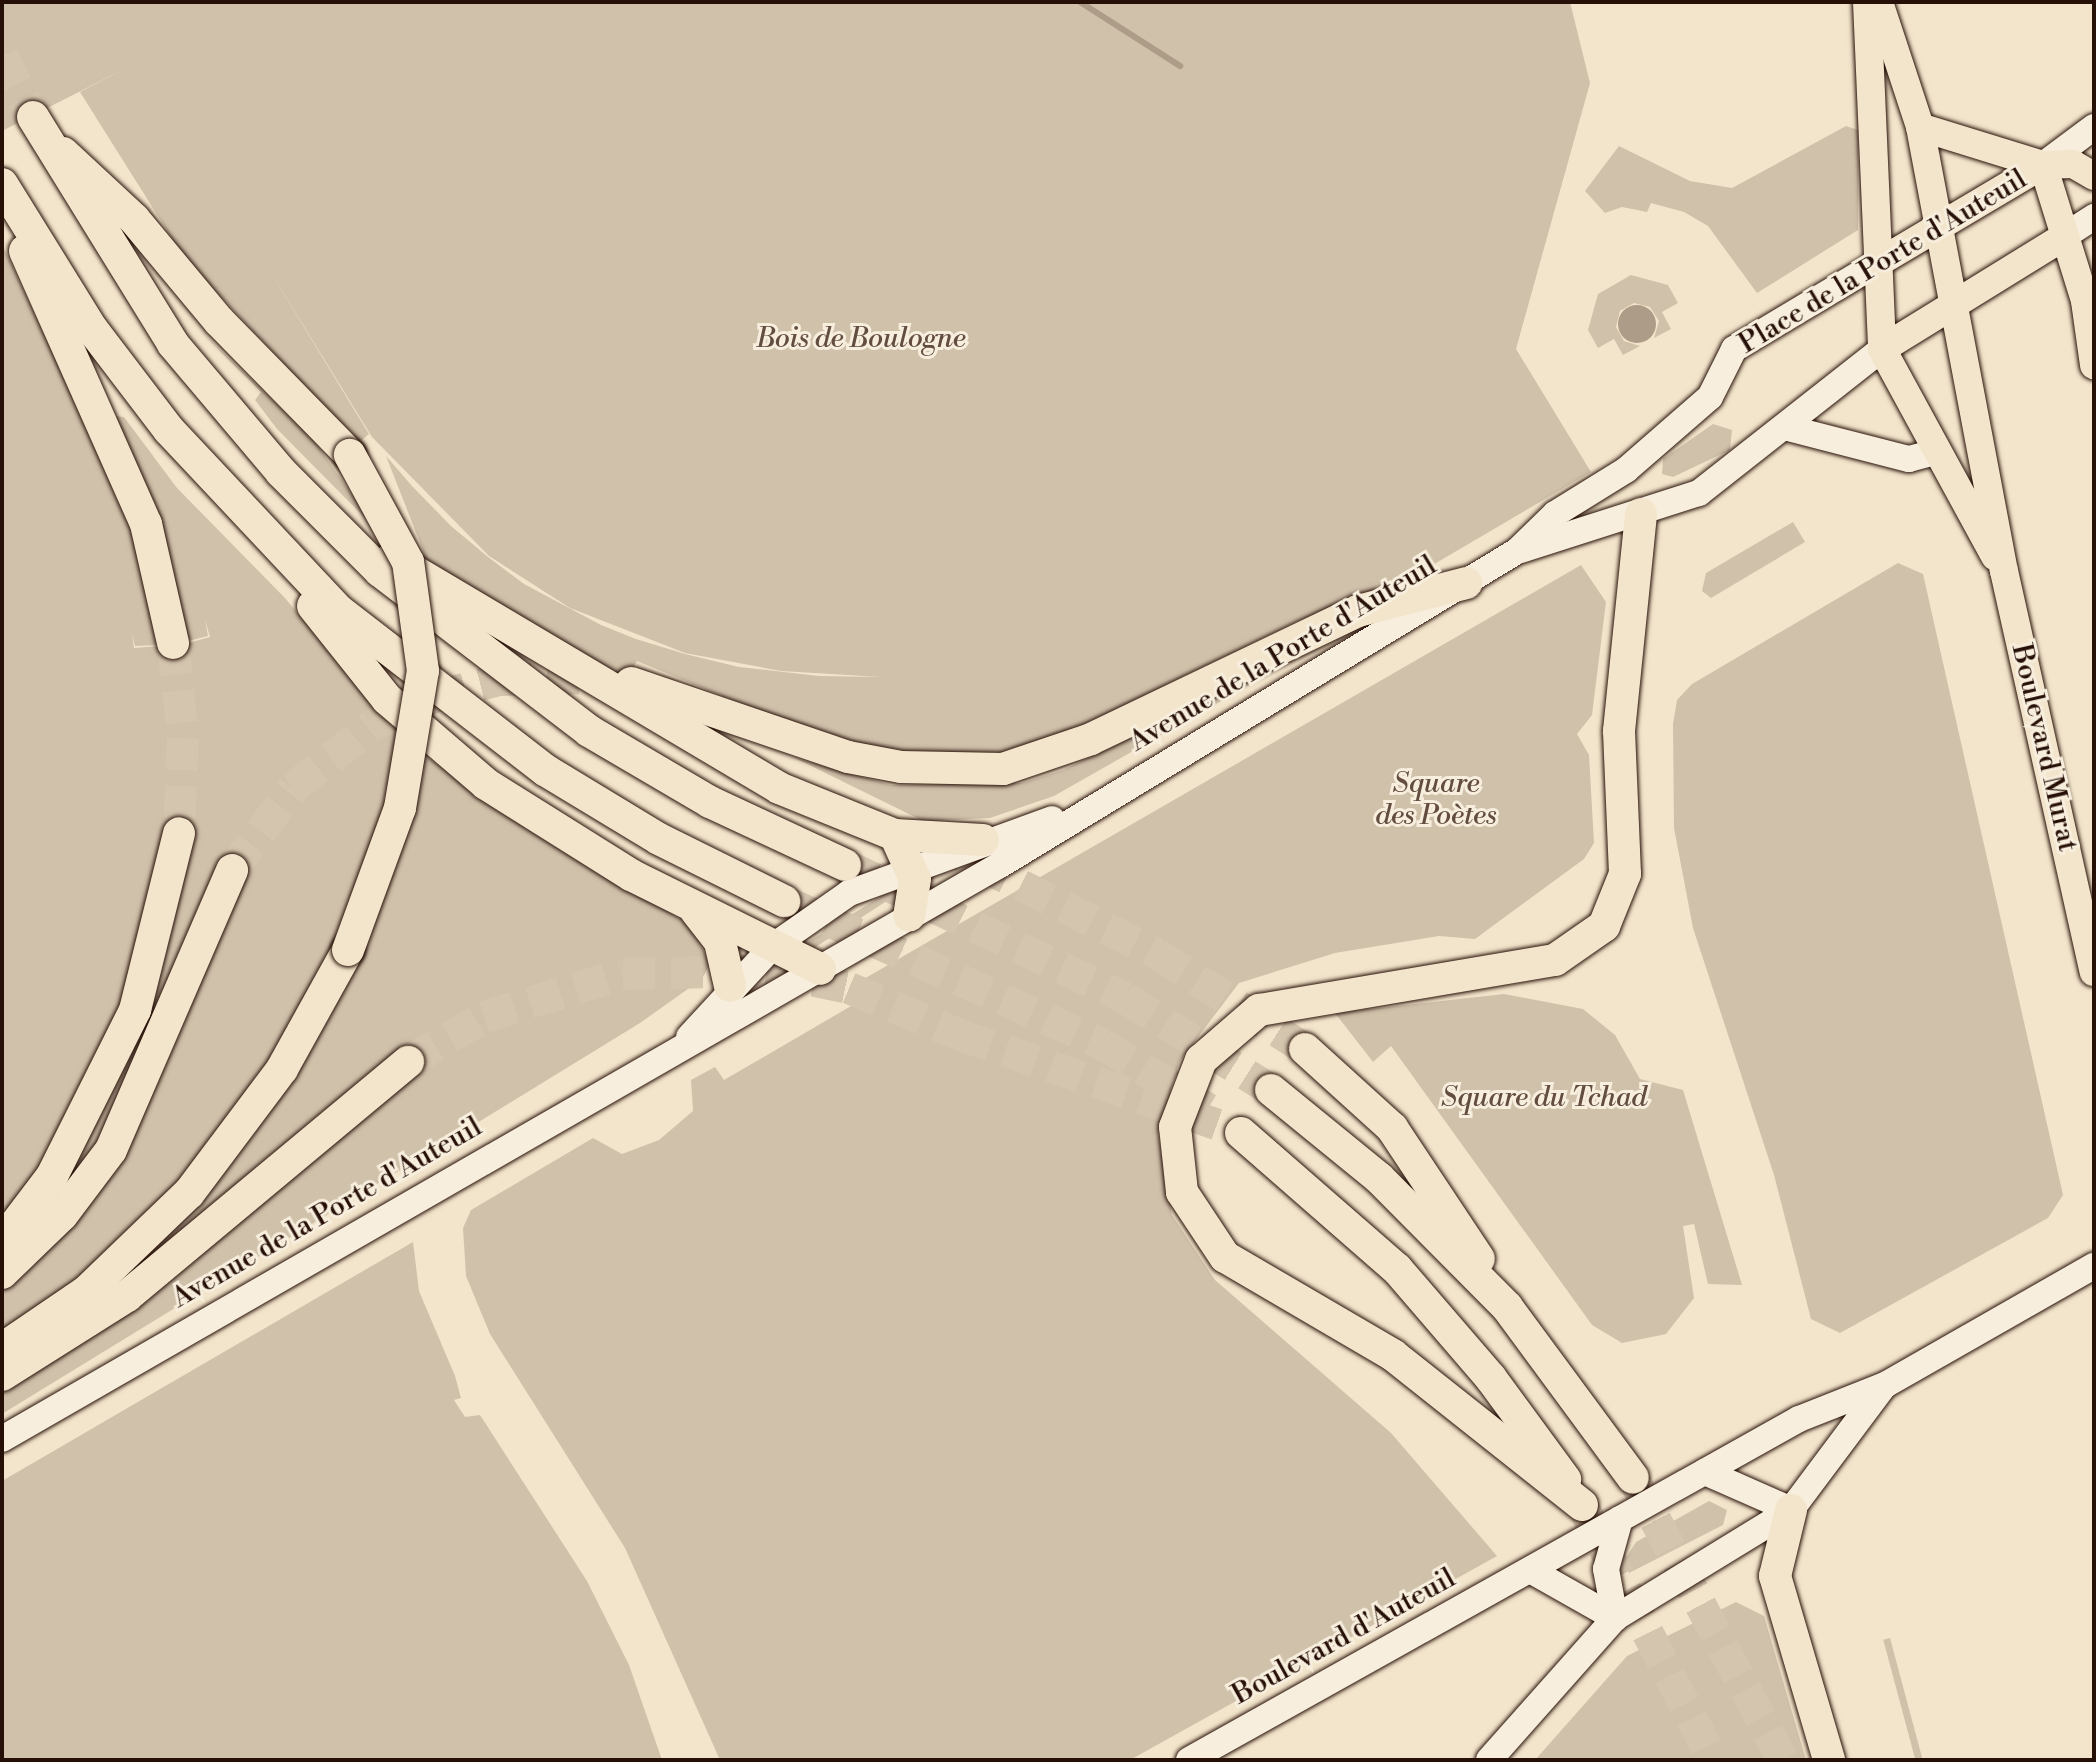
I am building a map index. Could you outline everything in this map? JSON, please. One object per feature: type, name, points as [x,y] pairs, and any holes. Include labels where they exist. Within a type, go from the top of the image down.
[{"type":"highway","points":[[2,1349],[87,1291],[189,1193],[282,1069],[348,950],[400,808],[423,671],[408,562],[350,455],[33,117],[148,308],[281,472],[380,571],[540,698],[668,779],[845,865]]},
{"type":"highway","points":[[2,184],[92,329],[234,505],[365,675],[422,731],[525,810],[696,911],[820,969]]},
{"type":"highway","points":[[2,192],[146,524],[173,643]]},
{"type":"highway","points":[[281,472],[415,574],[696,745],[900,831],[983,840]]},
{"type":"highway","points":[[234,505],[338,610],[472,719],[659,839],[784,901]]},
{"type":"highway","points":[[1241,1133],[1335,1209],[1442,1318],[1582,1505],[1393,1355],[1225,1257],[1182,1192],[1175,1127],[1201,1060],[1259,1010],[1555,960],[1604,926],[1625,874],[1619,731],[1641,514]]},
{"type":"highway","points":[[909,916],[912,865],[900,831],[631,683],[848,757],[901,767],[1003,769],[1091,739],[1358,611],[1466,583]]},
{"type":"highway","points":[[2,1242],[59,1163],[135,1010],[179,833]]},
{"type":"highway","points":[[2,1273],[62,1215],[111,1150],[232,870]]},
{"type":"highway","points":[[696,911],[720,942],[730,986]]},
{"type":"highway","points":[[1305,1049],[1392,1128],[1507,1307],[1633,1478]]},
{"type":"highway","points":[[2,1375],[127,1296],[408,1062]]},
{"type":"highway","points":[[1271,1090],[1379,1178],[1507,1307]]},
{"type":"highway","points":[[1791,1510],[1775,1576],[1829,1760]]},
{"type":"main road","points":[[1867,2],[1882,349]]},
{"type":"main road","name":"Boulevard Murat","points":[[1879,2],[1920,127],[1957,303],[2004,571],[2094,972]]},
{"type":"main road","points":[[1873,96],[1901,123],[1908,151],[1932,184]]},
{"type":"main road","points":[[1920,127],[2043,165]]},
{"type":"main road","points":[[2043,165],[2094,127]]},
{"type":"main road","name":"Place de la Porte d'Auteuil","points":[[1626,470],[1710,397],[1734,349],[2043,165],[2073,164],[2094,176]]},
{"type":"main road","points":[[2043,165],[2082,291],[2094,365]]},
{"type":"main road","points":[[1641,514],[1699,493],[1882,349],[2094,217]]},
{"type":"main road","name":"Boulevard Murat","points":[[1882,349],[2004,571]]},
{"type":"main road","points":[[1784,427],[1909,459],[1936,452]]},
{"type":"main road","name":"Avenue de la Porte d'Auteuil","points":[[2,1439],[909,916],[1466,583],[1517,551],[1555,514],[1626,470]]},
{"type":"main road","name":"Avenue de la Porte d'Auteuil","points":[[1517,551],[1641,514]]},
{"type":"main road","name":"Avenue de la Porte d'Auteuil","points":[[684,1043],[730,986],[772,947],[849,893],[912,865],[1080,811]]},
{"type":"main road","name":"Boulevard d'Auteuil","points":[[1189,1760],[1799,1419],[1885,1385],[2094,1266]]},
{"type":"main road","points":[[1489,1760],[1615,1618],[1791,1510],[1885,1385]]},
{"type":"main road","points":[[1705,1472],[1791,1510]]},
{"type":"main road","points":[[1615,1618],[1606,1569],[1620,1519]]},
{"type":"main road","points":[[1530,1570],[1615,1618]]},
{"type":"green space","name":"Bois de Boulogne","points":[[2,2],[1570,2],[1590,83],[1516,349],[1591,472],[1419,573],[1295,622],[1023,754],[901,757],[791,724],[637,661],[624,684],[430,568],[386,456],[451,526],[488,557],[524,584],[601,625],[685,654],[739,667],[819,676],[881,677],[781,671],[685,653],[570,608],[489,556],[372,437],[265,263],[369,434],[358,443],[183,256],[80,92],[130,66],[2,131]]},
{"type":"green space","points":[[1846,126],[1858,130],[1858,230],[1757,293],[1708,226],[1684,212],[1651,203],[1647,212],[1622,207],[1605,213],[1585,191],[1619,146],[1690,181],[1732,188]]},
{"type":"green space","points":[[2,244],[134,529],[160,645],[135,646],[132,634],[134,648],[185,644],[210,637],[205,620],[208,636],[184,642],[156,508],[115,416],[124,417],[177,488],[285,598],[398,736],[525,828],[692,926],[710,964],[702,979],[640,1023],[2,1414]]},
{"type":"green space","points":[[1631,275],[1668,285],[1678,303],[1662,312],[1671,329],[1654,338],[1659,321],[1650,307],[1634,303],[1620,311],[1616,327],[1624,341],[1640,346],[1623,355],[1614,339],[1598,348],[1588,330],[1598,294]]},
{"type":"green space","points":[[200,331],[313,439],[375,528],[277,429],[255,400],[261,392]]},
{"type":"green space","points":[[1713,424],[1732,430],[1730,450],[1673,477],[1662,474],[1663,459]]},
{"type":"green space","points":[[1793,522],[1805,542],[1711,598],[1702,591],[1706,573]]},
{"type":"green space","points":[[1898,563],[1923,574],[2063,1195],[2048,1218],[1840,1333],[1811,1319],[1774,1175],[1693,928],[1674,828],[1673,724],[1677,700],[1692,684]]},
{"type":"green space","name":"Square des Poètes","points":[[1581,565],[1606,602],[1592,715],[1577,734],[1589,755],[1594,843],[1584,859],[1475,939],[1439,936],[1335,953],[1239,983],[1179,1062],[1158,1133],[1172,1215],[1215,1280],[1391,1433],[1497,1556],[1130,1760],[720,1760],[625,1548],[490,1334],[466,1276],[463,1228],[471,1210],[593,1138],[622,1154],[659,1140],[693,1111],[691,1080],[715,1067],[724,1080],[870,995],[862,980]]},
{"type":"green space","points":[[1309,651],[1054,796],[990,818],[923,821],[795,758],[891,785],[1022,783],[1063,770]]},
{"type":"green space","points":[[894,888],[893,897],[814,948],[805,944]]},
{"type":"green space","name":"Square du Tchad","points":[[1504,994],[1583,1009],[1615,1035],[1640,1079],[1683,1090],[1742,1285],[1708,1284],[1694,1224],[1683,1226],[1694,1298],[1666,1334],[1622,1343],[1592,1325],[1391,1046],[1373,1062],[1335,1013]]},
{"type":"green space","points":[[413,1242],[419,1291],[455,1376],[461,1398],[454,1400],[465,1417],[480,1415],[587,1581],[629,1665],[662,1760],[2,1760],[2,1481]]},
{"type":"green space","points":[[1709,1501],[1727,1510],[1723,1525],[1629,1573],[1624,1561],[1636,1542]]},
{"type":"green space","points":[[1736,1602],[1764,1616],[1806,1760],[1535,1760],[1627,1656]]},
{"type":"green space","points":[[1890,1638],[1923,1760],[1915,1760],[1883,1640]]},
{"type":"shaded area","points":[[1637,305],[1650,311],[1656,324],[1650,337],[1637,343],[1624,337],[1618,324],[1624,311]]},
{"type":"waterway","points":[[1080,2],[1180,66]]},
{"type":"tunnel","points":[[2,56],[33,117]]},
{"type":"tunnel","points":[[173,643],[183,738],[179,833]]},
{"type":"tunnel","points":[[232,870],[293,788],[373,725],[434,697],[499,680],[600,678]]},
{"type":"tunnel","points":[[935,842],[1157,954],[1305,1049]]},
{"type":"tunnel","points":[[845,865],[1125,998],[1271,1090]]},
{"type":"tunnel","points":[[784,901],[1102,1044],[1208,1109]]},
{"type":"tunnel","points":[[408,1062],[484,1017],[623,974],[767,971],[849,988],[960,1035],[1241,1133]]},
{"type":"tunnel","points":[[1633,1478],[1783,1760]]},
{"type":"tunnel","points":[[1582,1505],[1713,1760]]}]
